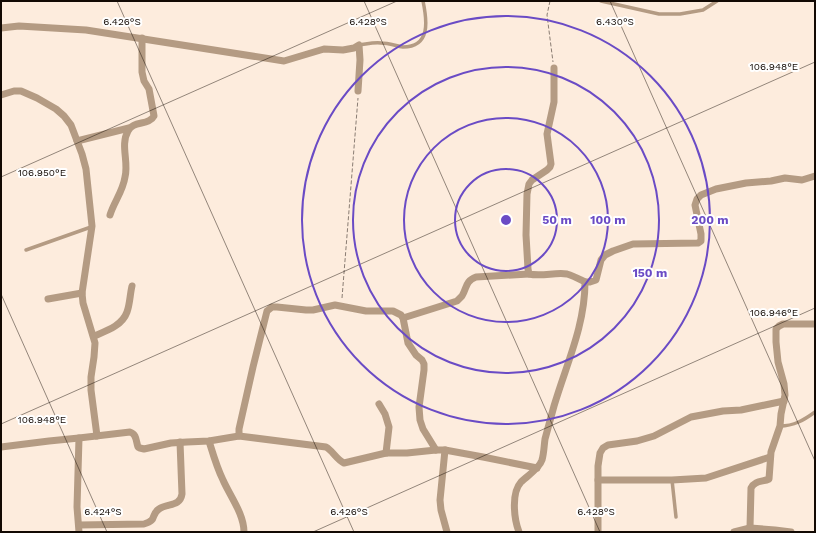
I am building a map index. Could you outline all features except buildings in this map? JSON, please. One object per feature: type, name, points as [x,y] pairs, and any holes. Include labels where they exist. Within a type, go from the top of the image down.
[{"type":"street","points":[[1,28],[19,26],[69,28],[284,61],[324,49],[339,50],[354,48],[359,45],[360,60],[358,91]]},
{"type":"street","points":[[77,140],[129,128],[135,124],[149,121],[154,116],[149,89],[144,81],[142,72],[142,38]]},
{"type":"street","points":[[529,274],[526,235],[527,194],[529,184],[532,180],[548,170],[550,167],[547,134],[554,102],[554,68]]},
{"type":"street","points":[[1,95],[14,91],[21,91],[56,109],[71,125],[82,154],[86,169],[92,226],[82,293],[83,303],[95,343],[91,390],[97,436]]},
{"type":"street","points":[[110,215],[126,175],[125,140],[129,128]]},
{"type":"street","points":[[403,318],[456,301],[461,296],[468,282],[476,277],[529,274],[566,274],[585,282],[594,281],[596,280],[601,260],[604,255],[613,251],[633,244],[701,241],[695,206],[697,199],[701,195],[746,183],[785,178],[802,180],[815,176]]},
{"type":"street","points":[[519,532],[515,507],[517,488],[542,461],[554,406],[580,324],[585,282]]},
{"type":"street","points":[[94,336],[114,327],[124,318],[127,313],[132,286]]},
{"type":"street","points":[[48,299],[82,293]]},
{"type":"street","points":[[239,436],[239,429],[251,374],[267,311],[272,307],[313,310],[335,305],[366,311],[393,311],[401,315],[403,318],[408,343],[424,364],[419,408],[420,420],[423,430],[436,450]]},
{"type":"street","points":[[750,528],[752,488],[756,482],[769,479],[770,457],[773,443],[780,426],[784,400],[785,391],[776,350],[776,329],[783,324],[815,324]]},
{"type":"street","points":[[598,532],[598,466],[600,453],[603,448],[608,445],[650,438],[691,417],[723,411],[741,410],[784,400]]},
{"type":"street","points":[[378,404],[385,414],[389,427],[386,453]]},
{"type":"street","points":[[1,447],[49,440],[132,433],[136,438],[138,447],[142,449],[180,442],[209,442],[239,436],[326,446],[339,460],[344,462],[386,453],[445,450],[537,468]]},
{"type":"street","points":[[79,438],[77,507],[79,529],[149,523],[153,520],[155,513],[159,509],[179,502],[182,498],[180,442]]},
{"type":"street","points":[[209,442],[218,470],[238,511],[244,532]]},
{"type":"street","points":[[445,450],[440,500],[447,532]]},
{"type":"street","points":[[598,480],[672,480],[706,478],[770,457]]},
{"type":"street","points":[[734,532],[750,528],[790,532]]},
{"type":"lane","points":[[359,45],[383,43],[402,47],[411,46],[420,42],[425,33],[426,25],[426,14],[423,1]]},
{"type":"lane","points":[[601,1],[659,14],[680,14],[703,10],[717,1]]},
{"type":"lane","points":[[26,250],[92,226]]},
{"type":"lane","points":[[780,426],[792,425],[815,412]]},
{"type":"lane","points":[[672,480],[676,517]]},
{"type":"path","points":[[550,1],[547,15],[554,68]]},
{"type":"path","points":[[343,307],[342,297],[358,91]]}]
